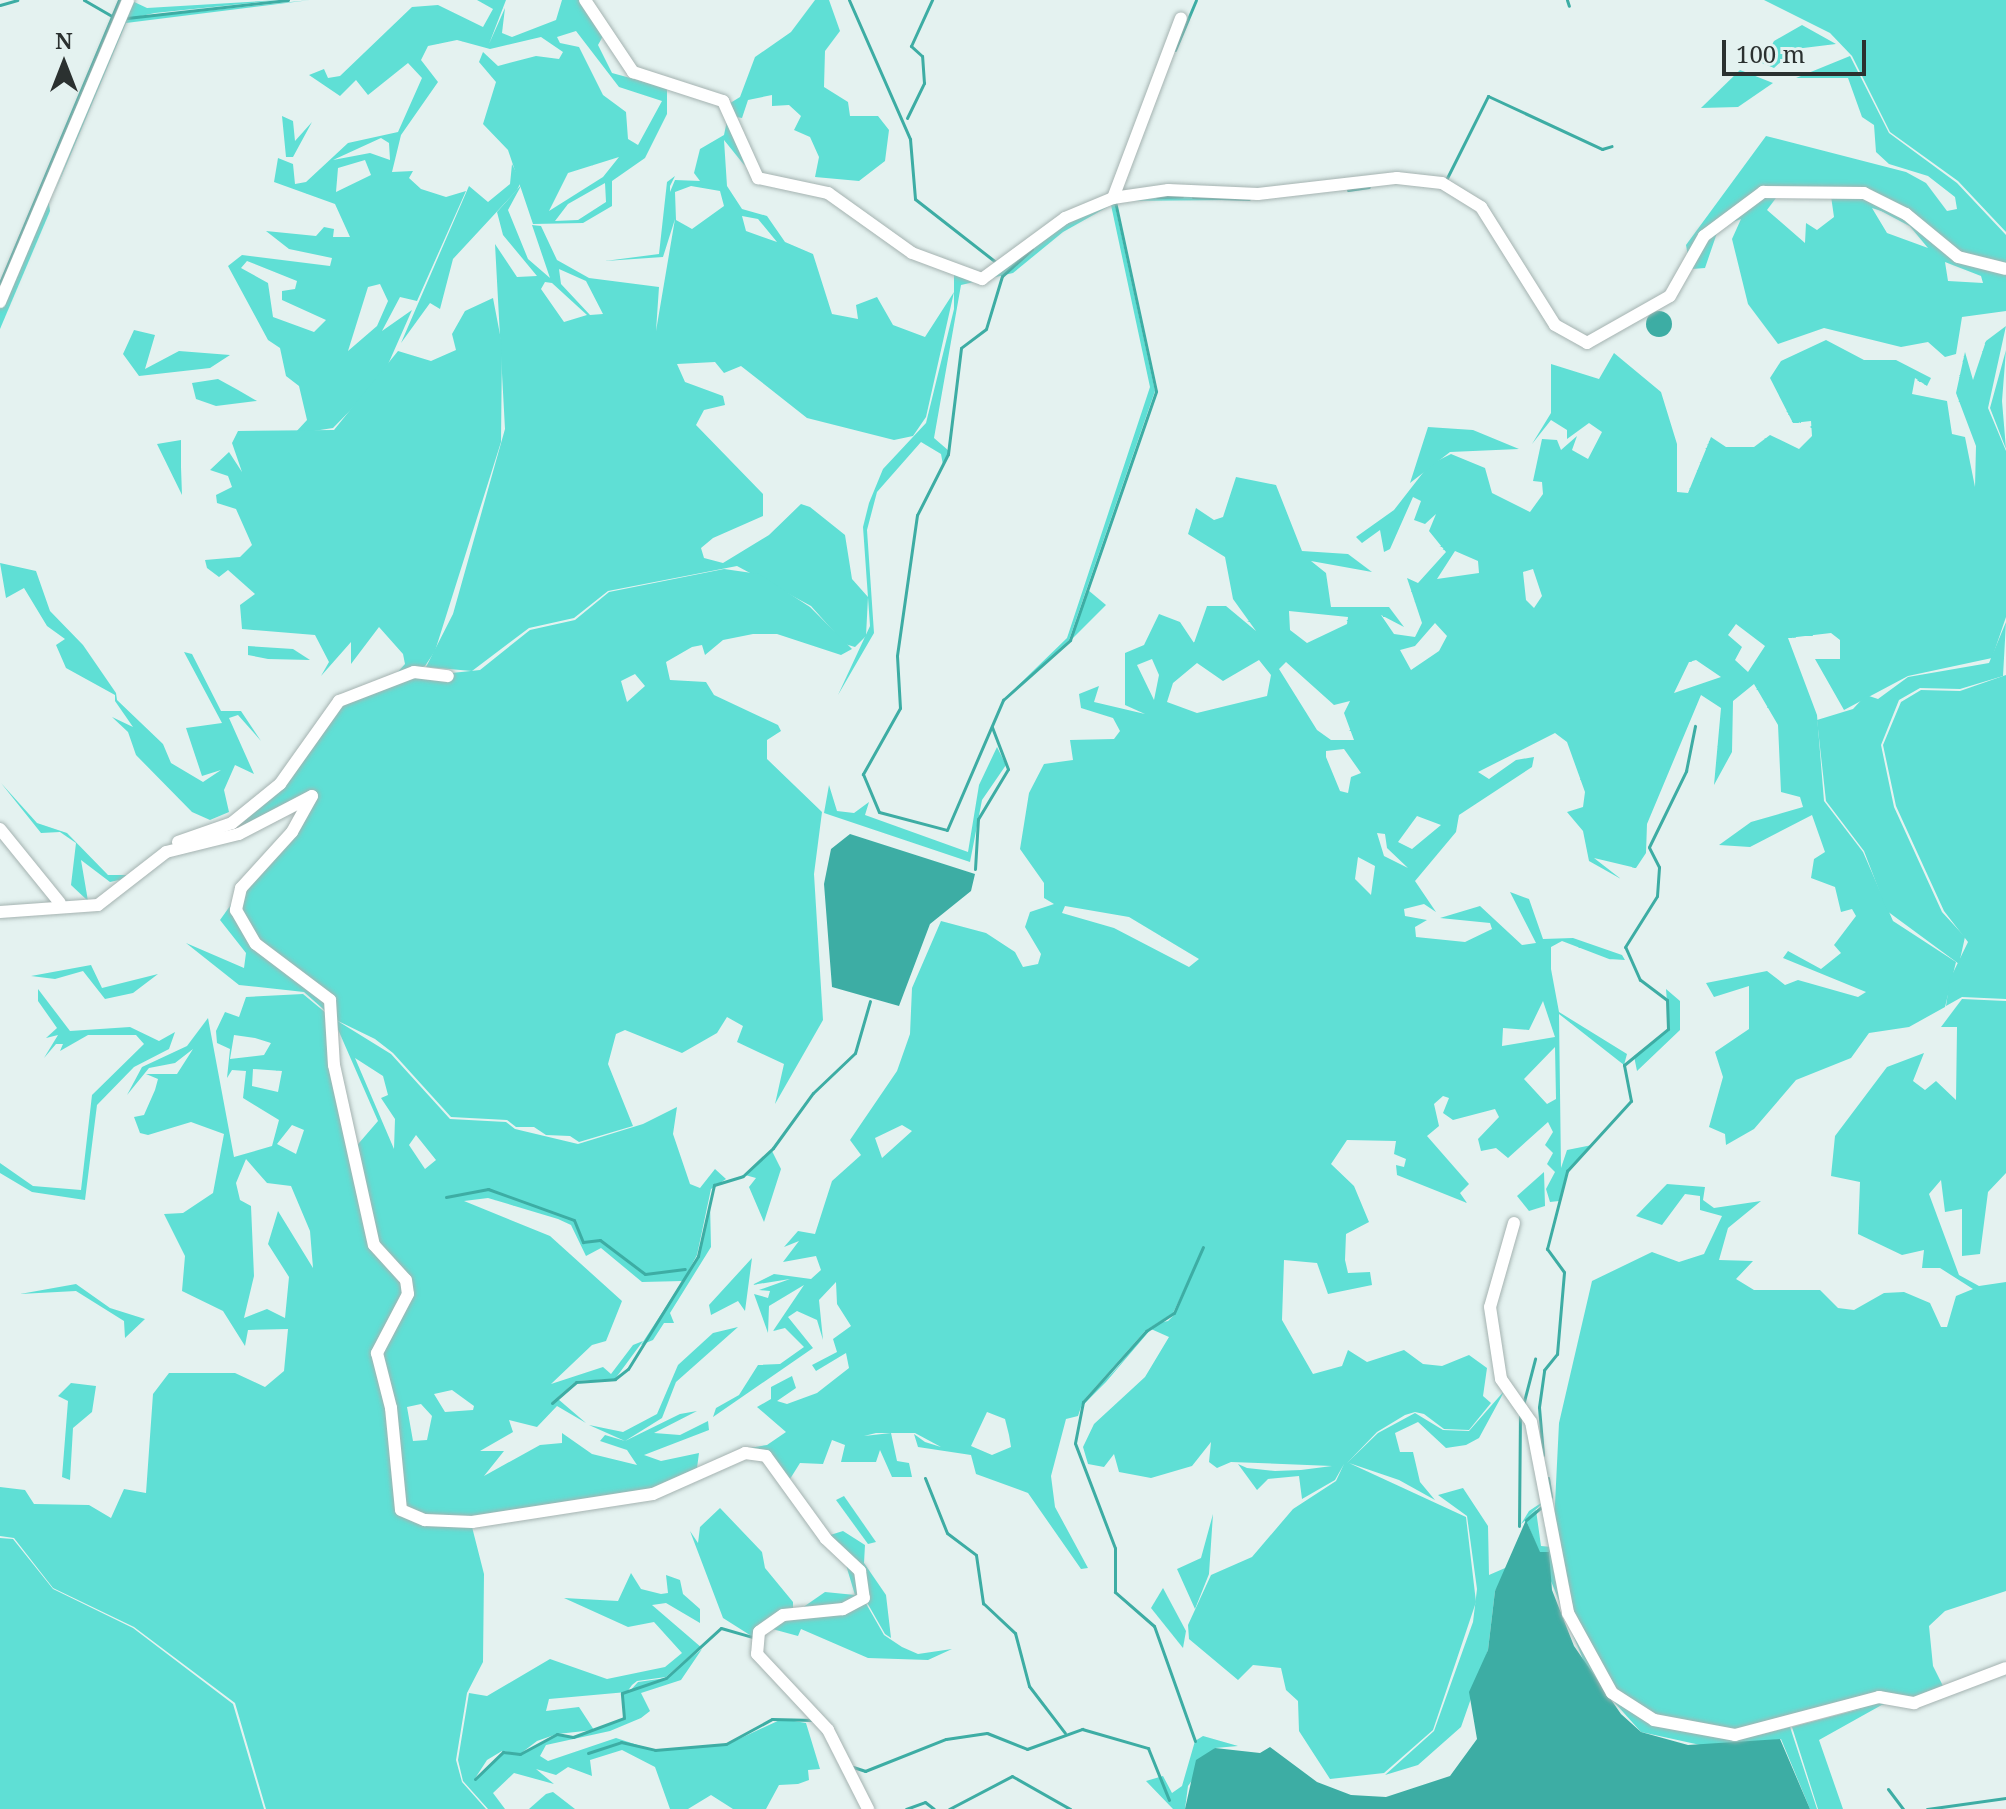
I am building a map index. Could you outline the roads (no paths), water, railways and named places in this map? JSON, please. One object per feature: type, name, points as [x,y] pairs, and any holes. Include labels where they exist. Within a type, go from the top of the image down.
[{"type":"street","points":[[0,302],[128,0]]},
{"type":"street","points":[[585,0],[633,72],[723,101],[758,178],[828,193],[892,241],[966,277],[996,274],[1065,218],[1113,198],[1168,190],[1258,194],[1397,178],[1449,185],[1490,219],[1555,325],[1587,343],[1670,296],[1704,236],[1763,192],[1864,193],[1902,211],[1958,257],[2006,269]]},
{"type":"street","points":[[1113,198],[1181,18]]},
{"type":"street","points":[[0,912],[15,915],[60,903],[108,900],[166,852],[232,823],[253,798],[280,784],[339,701],[414,672],[448,676]]},
{"type":"street","points":[[166,852],[239,834],[295,802],[314,801],[241,888],[236,910],[256,944],[330,1000],[334,1065],[374,1245],[398,1266],[408,1294],[377,1353],[391,1408],[401,1510],[425,1520],[472,1522],[653,1494],[736,1456],[766,1456],[826,1539],[860,1571],[864,1598],[843,1609],[783,1615],[759,1632],[757,1654],[828,1730],[868,1809]]},
{"type":"street","points":[[0,829],[60,903]]},
{"type":"street","points":[[1514,1223],[1490,1307],[1501,1379],[1531,1422],[1568,1613],[1612,1693],[1654,1720],[1735,1735],[1879,1697],[1914,1703],[2006,1668]]},
{"type":"waterway","points":[[0,5],[17,0]]},
{"type":"waterway","points":[[84,0],[112,16]]},
{"type":"waterway","points":[[0,283],[119,0]]},
{"type":"waterway","points":[[127,18],[288,0]]},
{"type":"waterway","points":[[849,0],[910,139],[915,199],[997,263]]},
{"type":"waterway","points":[[907,118],[924,83],[922,56],[911,46],[932,0]]},
{"type":"waterway","points":[[1175,50],[1196,0]]},
{"type":"waterway","points":[[1567,0],[1569,6]]},
{"type":"waterway","points":[[1446,180],[1488,96],[1602,149],[1612,146]]},
{"type":"waterway","points":[[1348,190],[1369,187]]},
{"type":"waterway","points":[[1157,197],[1182,196]]},
{"type":"waterway","points":[[1193,197],[1249,199]]},
{"type":"waterway","points":[[1032,249],[1002,276],[986,329],[961,348],[948,454],[917,515],[897,656],[900,708],[863,774],[879,812],[947,830],[1003,700],[1070,640],[1156,391],[1115,201]]},
{"type":"waterway","points":[[1543,1455],[1539,1407],[1544,1370],[1557,1354],[1564,1272],[1547,1249],[1567,1171],[1631,1101],[1624,1065],[1668,1029],[1667,1000],[1640,980],[1625,947],[1657,896],[1659,867],[1649,847],[1686,771],[1695,726]]},
{"type":"waterway","points":[[975,869],[978,819],[1008,769],[992,727]]},
{"type":"waterway","points":[[552,1403],[576,1382],[615,1379],[628,1369],[698,1256],[714,1185],[743,1176],[773,1148],[813,1093],[855,1053],[870,1001]]},
{"type":"waterway","points":[[446,1197],[488,1189],[574,1220],[583,1242],[600,1240],[645,1274],[685,1269]]},
{"type":"waterway","points":[[1195,1741],[1154,1626],[1115,1592],[1115,1548],[1075,1443],[1083,1402],[1146,1331],[1174,1313],[1203,1247]]},
{"type":"waterway","points":[[1523,1405],[1535,1359]]},
{"type":"waterway","points":[[1519,1526],[1520,1416]]},
{"type":"waterway","points":[[925,1478],[947,1533],[976,1555],[983,1603],[1015,1633],[1029,1686],[1065,1733]]},
{"type":"waterway","points":[[1548,1478],[1551,1497]]},
{"type":"waterway","points":[[1526,1520],[1544,1505]]},
{"type":"waterway","points":[[475,1779],[503,1752],[520,1754],[557,1734],[573,1737],[624,1718],[622,1693],[666,1678],[721,1628],[753,1637]]},
{"type":"waterway","points":[[588,1753],[621,1742],[655,1750],[726,1744],[772,1719],[814,1720]]},
{"type":"waterway","points":[[853,1767],[865,1771],[946,1739],[987,1733],[1027,1749],[1082,1729],[1148,1748],[1169,1800]]},
{"type":"waterway","points":[[949,1809],[1012,1776],[1070,1809]]},
{"type":"waterway","points":[[1888,1789],[1903,1809]]},
{"type":"waterway","points":[[1927,1809],[2006,1798]]},
{"type":"waterway","points":[[906,1809],[925,1802],[934,1809]]}]
